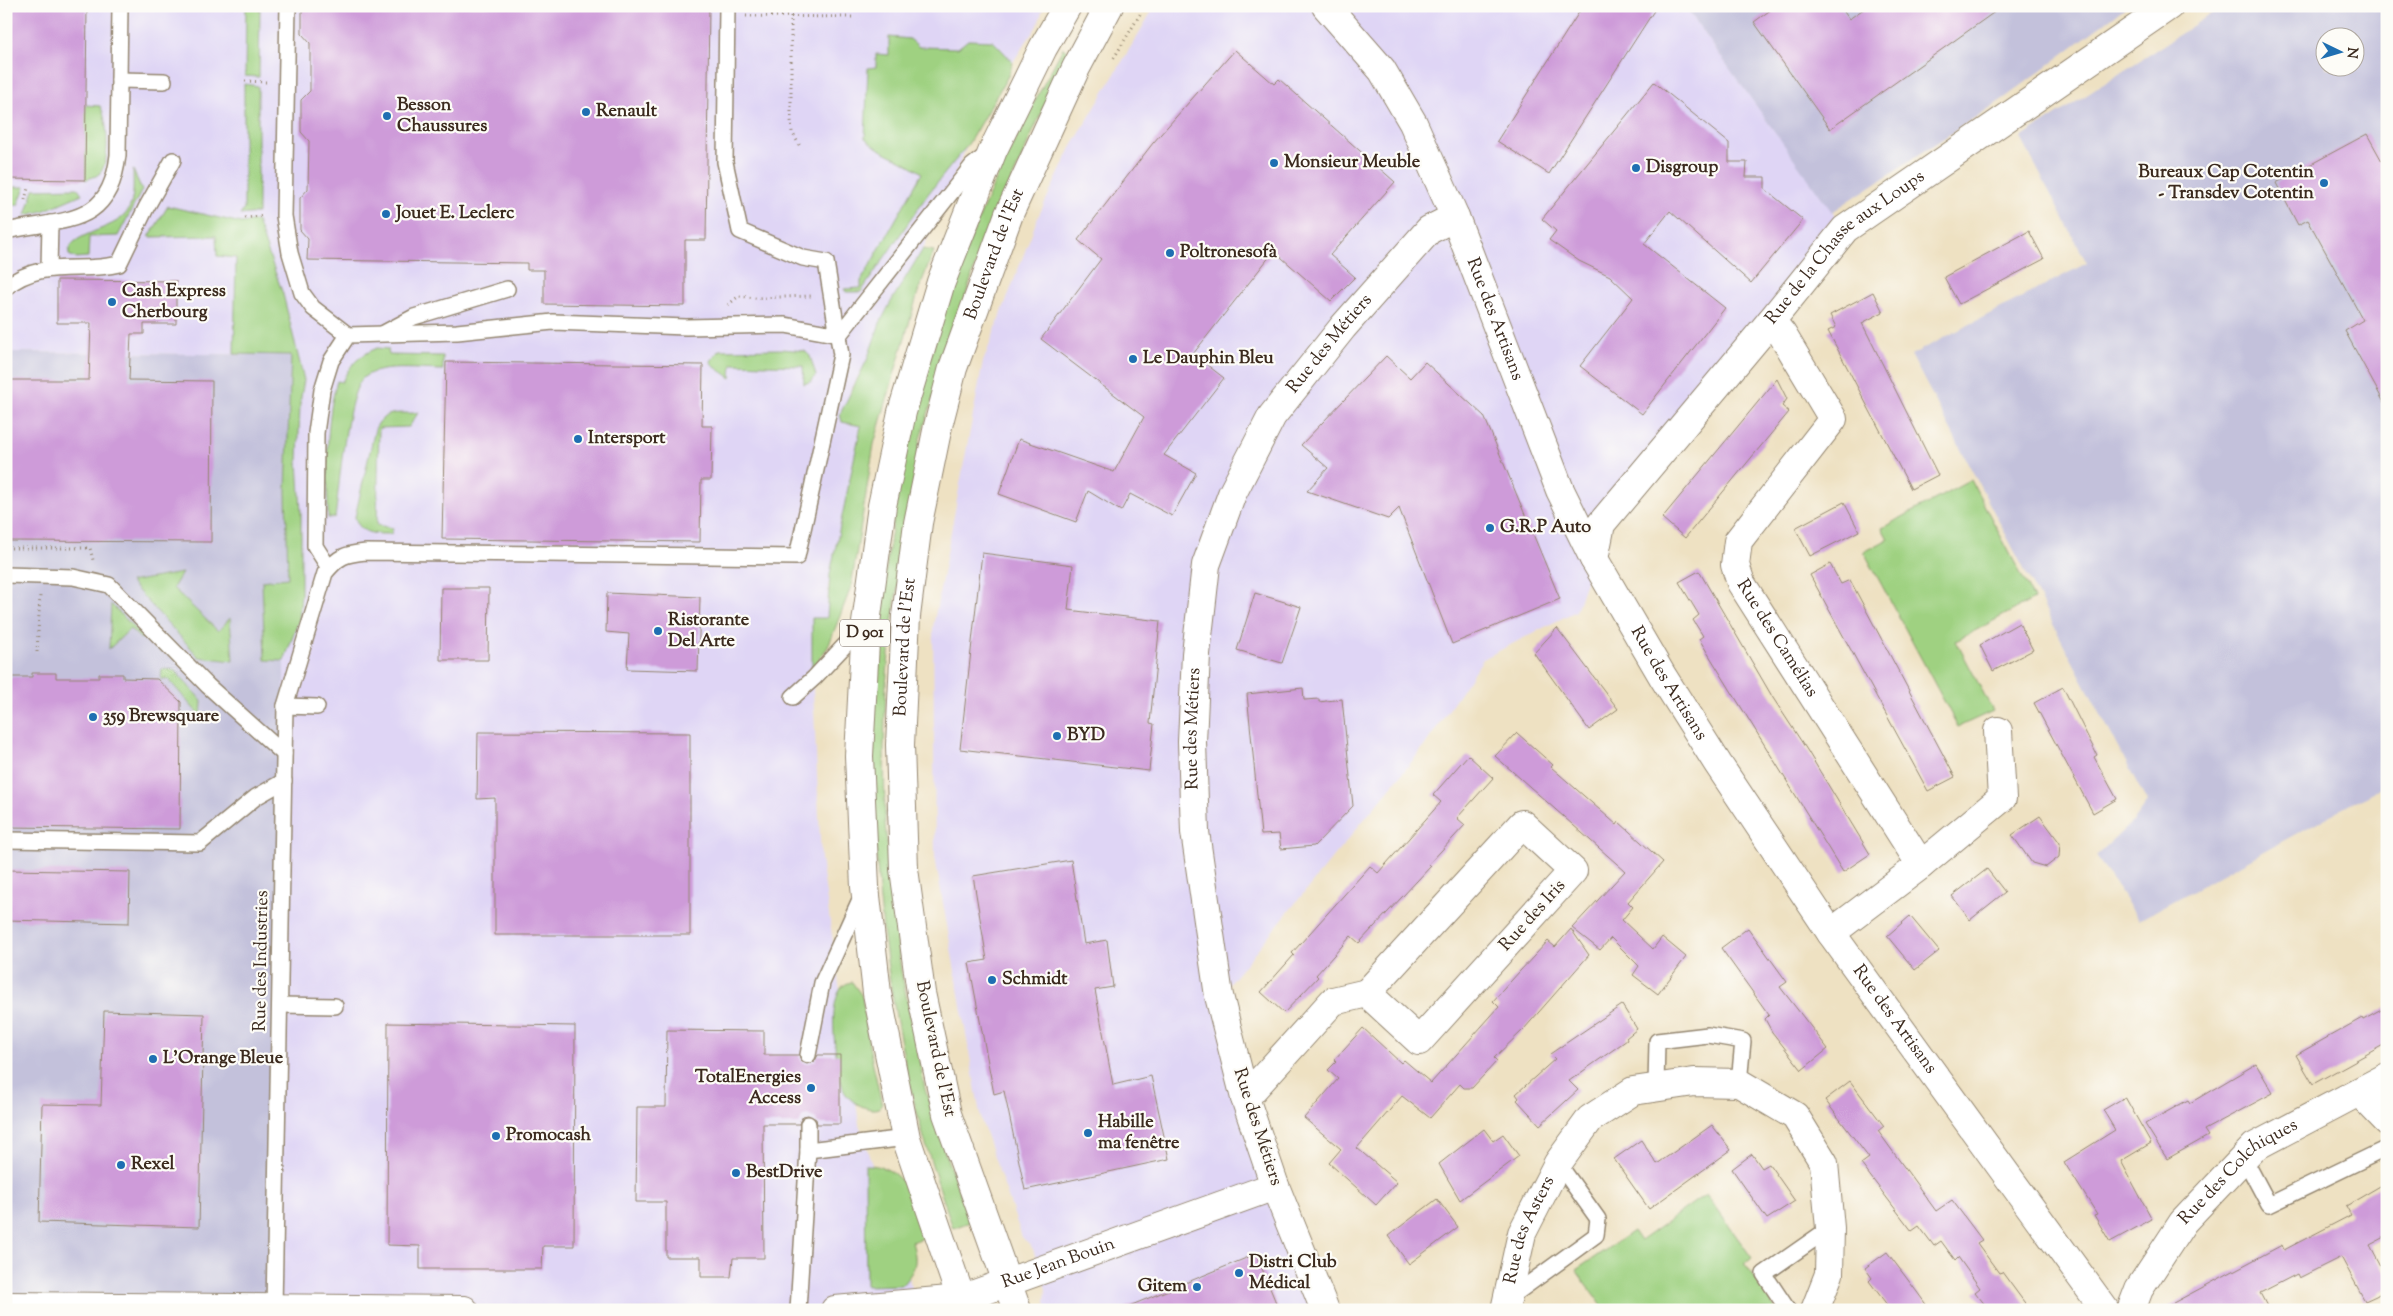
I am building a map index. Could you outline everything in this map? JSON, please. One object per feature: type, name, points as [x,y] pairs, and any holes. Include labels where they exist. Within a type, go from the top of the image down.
[{"type":"street","name":"D 901","points":[[963,1304],[906,1138],[876,993],[865,887],[859,756],[866,623],[882,506],[902,412],[940,282],[993,150],[1043,48],[1067,6]]},
{"type":"street","name":"Boulevard de l'Est","points":[[1017,1310],[948,1114],[921,993],[904,869],[900,745],[906,616],[918,523],[938,426],[953,368],[1009,214],[1076,68],[1109,6]]},
{"type":"street","name":"Rue des Artisans","points":[[1326,6],[1382,70],[1413,123],[1455,217],[1560,490],[1594,559],[1663,677],[1718,764],[1831,933],[2104,1310]]},
{"type":"street","name":"Rue de la Chasse aux Loups","points":[[1594,559],[1601,524],[1771,321],[1845,229],[2169,6]]},
{"type":"street","name":"Rue des Métiers","points":[[1325,1310],[1275,1186],[1245,1098],[1219,996],[1195,832],[1192,742],[1196,654],[1206,565],[1232,494],[1272,416],[1342,327],[1429,230],[1455,217]]},
{"type":"street","name":"Rue des Camélias","points":[[1771,321],[1782,334],[1833,420],[1738,541],[1734,553],[1735,565],[1741,583],[1921,865]]},
{"type":"street","points":[[1831,933],[1921,865],[2002,798],[1998,731]]},
{"type":"street","name":"Rue des Iris","points":[[1522,824],[1574,872],[1419,1041],[1368,993],[1522,824]]},
{"type":"street","points":[[1245,1098],[1333,1001],[1368,993]]},
{"type":"street","name":"Rue des Colchiques","points":[[2131,1310],[2139,1289],[2183,1222],[2254,1147],[2387,1077]]},
{"type":"street","name":"Rue des Asters","points":[[1506,1305],[1522,1233],[1558,1163],[1590,1119],[1634,1091],[1694,1082],[1739,1083],[1795,1116],[1824,1163],[1830,1228],[1829,1274],[1815,1310]]},
{"type":"street","points":[[2359,1092],[2387,1121]]},
{"type":"street","name":"Rue Jean Bouin","points":[[836,1310],[963,1304],[1008,1284],[1275,1186]]},
{"type":"street","points":[[6,1306],[464,1310]]},
{"type":"lane","points":[[6,231],[81,216],[99,206],[109,192],[116,175],[118,154],[120,6]]},
{"type":"lane","points":[[288,6],[284,216],[290,254],[302,293],[313,308],[348,335],[481,331],[552,322],[686,327],[785,325],[839,335]]},
{"type":"lane","points":[[348,335],[331,361],[322,390],[316,433],[315,546],[329,568],[346,554],[366,552],[797,557],[841,356],[839,335],[826,262],[803,258],[740,230],[725,162],[727,11]]},
{"type":"lane","points":[[119,80],[164,82]]},
{"type":"lane","points":[[839,335],[972,166],[993,150]]},
{"type":"lane","points":[[6,287],[16,279],[55,267],[108,267],[119,264],[146,208],[173,160]]},
{"type":"lane","points":[[49,269],[50,223]]},
{"type":"lane","points":[[379,335],[414,317],[507,289]]},
{"type":"lane","name":"Rue des Industries","points":[[274,1308],[285,706],[322,582],[329,568]]},
{"type":"lane","points":[[6,576],[73,577],[109,586],[208,686],[284,754]]},
{"type":"lane","points":[[793,697],[814,678],[866,623]]},
{"type":"lane","points":[[285,706],[317,707]]},
{"type":"lane","points":[[6,840],[200,843],[256,797],[284,781]]},
{"type":"lane","points":[[808,1055],[822,983],[865,887]]},
{"type":"lane","points":[[280,1006],[335,1006]]},
{"type":"lane","points":[[1656,1088],[1657,1041],[1708,1035],[1742,1041],[1739,1083]]},
{"type":"lane","points":[[798,1310],[808,1124]]},
{"type":"lane","points":[[808,1150],[906,1138]]},
{"type":"lane","points":[[2244,1158],[2269,1205],[2387,1148]]},
{"type":"lane","name":"Rue des Asters","points":[[1506,1305],[1596,1235],[1598,1219],[1558,1163]]},
{"type":"lane","points":[[1788,1310],[1764,1274],[1830,1228]]},
{"type":"path","points":[[1112,62],[1145,6]]},
{"type":"path","points":[[727,11],[791,16],[853,17]]},
{"type":"path","points":[[791,16],[791,120],[792,132],[801,148]]},
{"type":"path","points":[[245,81],[268,82]]},
{"type":"path","points":[[25,200],[28,188]]},
{"type":"path","points":[[245,218],[261,216]]},
{"type":"path","points":[[6,548],[90,548],[96,568]]},
{"type":"path","points":[[37,652],[40,594]]},
{"type":"shaded area","points":[[6,6],[1044,6],[1038,24],[1013,62],[1008,76],[967,146],[923,249],[880,323],[867,360],[850,391],[842,422],[861,426],[828,586],[827,618],[812,619],[812,669],[821,859],[859,1124],[919,1310],[274,1308],[284,661],[288,578],[286,491],[291,355],[6,352]]},
{"type":"shaded area","points":[[1155,6],[1685,6],[1845,229],[1608,516],[1576,611],[1483,659],[1423,748],[1219,996],[1325,1310],[1047,1310],[1045,1302],[1046,1289],[1033,1249],[1022,1237],[981,1120],[935,857],[933,627],[983,362],[1038,217],[1071,148]]},
{"type":"shaded area","points":[[1685,6],[2127,6],[2006,97],[1832,212]]},
{"type":"shaded area","points":[[2223,6],[2387,6],[2387,784],[2139,920],[2096,856],[2132,822],[2147,802],[1911,355],[2087,263],[2021,138]]},
{"type":"shaded area","points":[[6,352],[291,355],[286,491],[288,578],[284,661],[274,1308],[6,1310]]},
{"type":"green space","points":[[246,6],[260,6],[259,77],[245,76]]},
{"type":"green space","points":[[889,37],[910,39],[919,47],[958,48],[968,40],[993,41],[1013,62],[1008,76],[967,146],[928,194],[861,292],[846,292],[844,289],[861,288],[861,281],[922,173],[871,144],[865,138],[868,68],[876,67],[876,54],[889,55]]},
{"type":"green space","points":[[1063,48],[1068,52],[978,257],[920,439],[892,623],[886,685],[884,747],[885,822],[893,911],[901,970],[925,1089],[945,1153],[970,1222],[953,1228],[916,1110],[891,989],[878,883],[873,776],[876,669],[887,563],[905,458],[931,354],[965,253],[987,200],[1023,124]]},
{"type":"green space","points":[[244,84],[258,86],[258,213],[240,215],[244,209]]},
{"type":"green space","points":[[85,105],[100,106],[103,112],[107,151],[103,169],[98,175],[85,180]]},
{"type":"green space","points":[[133,170],[142,190],[118,236],[89,237],[88,257],[75,258],[69,255],[70,248],[75,242],[112,224],[127,212],[132,197]]},
{"type":"green space","points":[[6,187],[25,187],[18,205],[6,206]]},
{"type":"green space","points":[[78,188],[82,194],[43,211],[26,215],[34,189]]},
{"type":"green space","points":[[168,206],[241,223],[257,221],[283,294],[304,380],[300,403],[298,461],[301,513],[301,594],[299,620],[284,661],[265,660],[262,581],[288,578],[286,491],[291,355],[234,354],[236,258],[217,256],[216,236],[149,237]]},
{"type":"green space","points":[[923,249],[934,251],[919,289],[874,444],[851,587],[828,647],[812,669],[812,618],[827,618],[830,574],[861,426],[842,422],[840,414],[867,360],[880,323]]},
{"type":"green space","points":[[377,348],[388,349],[389,355],[443,356],[443,370],[391,369],[381,370],[364,377],[352,401],[341,465],[335,518],[328,518],[328,432],[337,381],[342,382],[348,370],[356,361]]},
{"type":"green space","points":[[781,349],[805,351],[810,356],[816,375],[812,381],[804,384],[803,366],[732,364],[731,378],[712,365],[711,361],[719,350]]},
{"type":"green space","points":[[418,413],[409,427],[379,428],[377,525],[393,528],[391,534],[379,534],[364,530],[357,523],[355,517],[375,429],[387,415]]},
{"type":"green space","points":[[1971,480],[2034,599],[1956,641],[1993,711],[1958,727],[1864,552],[1888,539],[1882,528]]},
{"type":"green space","points":[[182,573],[173,588],[218,631],[230,618],[233,661],[199,657],[130,582]]},
{"type":"green space","points":[[111,604],[143,637],[141,639],[130,629],[109,649]]},
{"type":"green space","points":[[162,669],[174,670],[202,701],[201,717],[168,679],[161,679]]},
{"type":"green space","points":[[852,982],[862,996],[869,1046],[882,1105],[873,1109],[856,1103],[844,1091],[835,1049],[834,1013],[837,997],[842,987]]},
{"type":"green space","points":[[865,1165],[879,1166],[891,1171],[900,1179],[912,1200],[926,1237],[912,1242],[915,1255],[913,1270],[902,1285],[866,1286]]},
{"type":"green space","points":[[1706,1194],[1752,1258],[1745,1264],[1776,1310],[1605,1310],[1576,1270],[1633,1231],[1640,1241]]},
{"type":"building","points":[[6,6],[87,6],[85,180],[6,179]]},
{"type":"building","points":[[302,6],[709,6],[706,240],[685,240],[685,306],[544,304],[544,270],[527,270],[527,263],[307,260],[308,239],[300,230],[300,198],[308,189],[309,141],[301,132],[301,100],[310,91],[310,43],[302,34]]},
{"type":"building","points":[[1583,6],[1657,6],[1549,174],[1497,141]]},
{"type":"building","points":[[1776,6],[1840,6],[1849,19],[1868,6],[2003,6],[1830,129],[1754,22]]},
{"type":"building","points":[[1235,50],[1274,84],[1279,79],[1395,182],[1330,255],[1355,277],[1331,301],[1274,251],[1193,354],[1224,378],[1164,455],[1196,473],[1172,516],[1130,494],[1121,511],[1088,491],[1076,522],[999,494],[1019,439],[1114,472],[1144,417],[1041,339],[1101,259],[1078,240],[1153,143]]},
{"type":"building","points":[[1654,82],[1729,143],[1729,162],[1747,162],[1746,177],[1765,177],[1765,189],[1803,220],[1751,283],[1670,211],[1644,244],[1725,308],[1642,414],[1580,366],[1633,298],[1610,276],[1579,261],[1549,240],[1556,231],[1542,219]]},
{"type":"building","points":[[2367,134],[2387,170],[2387,408],[2345,331],[2363,320],[2308,220],[2298,225],[2276,183]]},
{"type":"building","points":[[2029,231],[2044,259],[1959,304],[1944,277]]},
{"type":"building","points":[[57,280],[176,281],[176,324],[144,324],[144,334],[131,334],[129,380],[212,381],[211,542],[6,541],[6,380],[89,380],[91,323],[57,323]]},
{"type":"building","points":[[1873,292],[1883,312],[1862,323],[1938,475],[1911,489],[1828,331],[1836,327],[1830,315]]},
{"type":"building","points":[[1386,356],[1410,378],[1425,362],[1484,416],[1560,599],[1452,644],[1399,508],[1388,519],[1307,491],[1328,468],[1301,445]]},
{"type":"building","name":"Intersport","points":[[446,362],[703,365],[702,426],[712,426],[711,480],[701,480],[700,542],[442,539]]},
{"type":"building","points":[[1777,379],[1787,399],[1782,406],[1789,412],[1685,538],[1662,518]]},
{"type":"building","points":[[1844,502],[1859,531],[1810,556],[1795,528]]},
{"type":"building","points":[[982,553],[1073,565],[1068,610],[1160,621],[1150,723],[1154,724],[1149,771],[960,749]]},
{"type":"building","points":[[1830,564],[1841,584],[1850,580],[1955,777],[1928,791],[1810,575]]},
{"type":"building","points":[[1699,571],[1773,698],[1870,854],[1843,872],[1699,639],[1703,636],[1693,620],[1699,615],[1679,582]]},
{"type":"building","points":[[441,588],[489,588],[488,660],[440,660]]},
{"type":"building","name":"Ristorante Del Arte","points":[[607,593],[700,597],[698,671],[627,669],[629,634],[606,632]]},
{"type":"building","points":[[1255,593],[1301,607],[1282,663],[1237,650]]},
{"type":"building","points":[[2019,623],[2033,650],[1993,671],[1980,645]]},
{"type":"building","points":[[1557,628],[1618,709],[1589,730],[1534,653]]},
{"type":"building","points":[[32,673],[56,673],[56,678],[99,678],[99,674],[123,674],[123,678],[157,679],[181,702],[180,829],[6,827],[6,677],[32,677]]},
{"type":"building","points":[[2063,687],[2097,755],[2094,757],[2117,799],[2093,813],[2034,703]]},
{"type":"building","points":[[1303,688],[1304,700],[1319,699],[1319,702],[1342,699],[1353,806],[1314,846],[1281,849],[1279,834],[1261,835],[1247,694]]},
{"type":"building","points":[[478,732],[690,733],[690,935],[495,935],[495,798],[477,799]]},
{"type":"building","points":[[1517,733],[1553,765],[1551,767],[1617,825],[1619,822],[1663,862],[1628,902],[1633,907],[1622,920],[1653,949],[1662,937],[1686,957],[1658,994],[1633,975],[1639,966],[1611,938],[1600,950],[1572,928],[1625,871],[1495,756]]},
{"type":"building","points":[[1468,755],[1493,778],[1457,818],[1465,825],[1429,864],[1431,866],[1359,943],[1351,936],[1316,975],[1318,977],[1284,1013],[1261,992],[1294,955],[1292,953],[1370,866],[1378,873],[1441,802],[1433,795]]},
{"type":"building","points":[[2040,816],[2060,843],[2059,857],[2046,867],[2032,863],[2012,835]]},
{"type":"building","points":[[1071,860],[1084,944],[1107,940],[1113,987],[1095,990],[1113,1085],[1151,1076],[1169,1159],[1025,1190],[1004,1091],[994,1094],[969,963],[987,960],[973,876]]},
{"type":"building","points":[[1987,869],[2005,892],[1970,920],[1952,896]]},
{"type":"building","points":[[6,870],[130,872],[129,923],[6,920]]},
{"type":"building","points":[[1910,916],[1939,951],[1915,970],[1887,936]]},
{"type":"building","points":[[1748,928],[1787,982],[1780,987],[1828,1049],[1802,1070],[1772,1032],[1765,1019],[1769,1015],[1721,948]]},
{"type":"building","points":[[1571,929],[1589,955],[1524,1029],[1494,1058],[1497,1061],[1472,1088],[1464,1088],[1460,1084],[1430,1118],[1402,1096],[1357,1148],[1397,1182],[1376,1205],[1329,1163],[1341,1149],[1304,1118],[1338,1079],[1328,1070],[1336,1062],[1334,1060],[1363,1028],[1401,1063],[1404,1060],[1431,1083],[1499,1007],[1493,1001],[1520,971],[1548,941],[1555,947]]},
{"type":"building","points":[[1622,1005],[1637,1029],[1626,1038],[1627,1040],[1569,1081],[1578,1090],[1540,1125],[1517,1100],[1519,1098],[1516,1094],[1555,1059],[1550,1054]]},
{"type":"building","points":[[2387,1007],[2387,1043],[2313,1084],[2296,1055],[2362,1018],[2363,1020]]},
{"type":"building","name":"Rexel","points":[[104,1011],[204,1014],[199,1227],[39,1222],[42,1104],[101,1105]]},
{"type":"building","name":"Promocash","points":[[388,1023],[575,1026],[574,1246],[543,1246],[542,1269],[420,1269],[420,1246],[387,1245]]},
{"type":"building","points":[[667,1030],[764,1031],[764,1055],[799,1055],[802,1062],[807,1064],[815,1061],[818,1055],[840,1055],[840,1124],[817,1124],[816,1119],[808,1115],[803,1116],[799,1124],[763,1124],[764,1258],[733,1258],[731,1277],[701,1277],[701,1257],[666,1257],[666,1202],[636,1202],[637,1107],[666,1107]]},
{"type":"building","points":[[2256,1064],[2273,1093],[2204,1130],[2208,1136],[2167,1159],[2145,1124],[2188,1100],[2190,1103]]},
{"type":"building","points":[[1850,1081],[1884,1126],[1878,1131],[1936,1211],[1952,1200],[1982,1240],[1977,1243],[1999,1273],[2002,1272],[2030,1310],[1989,1310],[1975,1292],[1980,1288],[1958,1257],[1955,1260],[1941,1241],[1934,1246],[1919,1226],[1912,1231],[1861,1164],[1869,1158],[1825,1100]]},
{"type":"building","points":[[2125,1097],[2151,1143],[2121,1161],[2152,1219],[2110,1242],[2094,1215],[2097,1214],[2064,1162],[2115,1130],[2103,1110]]},
{"type":"building","points":[[1712,1125],[1731,1150],[1649,1209],[1614,1159],[1641,1140],[1657,1164]]},
{"type":"building","points":[[1484,1129],[1493,1141],[1503,1134],[1519,1156],[1460,1200],[1439,1164]]},
{"type":"building","points":[[1752,1154],[1762,1168],[1769,1164],[1795,1201],[1767,1219],[1732,1169]]},
{"type":"building","points":[[2387,1182],[2387,1236],[2370,1245],[2387,1277],[2387,1289],[2376,1296],[2365,1301],[2341,1257],[2299,1278],[2297,1274],[2260,1293],[2269,1310],[2160,1310],[2282,1245],[2284,1250],[2351,1215],[2346,1206]]},
{"type":"building","points":[[1437,1199],[1458,1227],[1409,1264],[1388,1236]]},
{"type":"building","points":[[1887,1252],[1930,1310],[1891,1310],[1869,1281],[1872,1278],[1865,1268]]},
{"type":"building","points":[[1256,1254],[1279,1310],[1122,1310],[1122,1309]]},
{"type":"place","name":"Renault","points":[[586,112]]},
{"type":"place","name":"Besson Chaussures","points":[[387,116]]},
{"type":"place","name":"Monsieur Meuble","points":[[1274,163]]},
{"type":"place","name":"Disgroup","points":[[1636,168]]},
{"type":"place","name":"Bureaux Cap Cotentin - Transdev Cotentin","points":[[2324,183]]},
{"type":"place","name":"Jouet E. Leclerc","points":[[386,214]]},
{"type":"place","name":"Poltronesofà","points":[[1170,253]]},
{"type":"place","name":"Cash Express Cherbourg","points":[[112,302]]},
{"type":"place","name":"Le Dauphin Bleu","points":[[1133,359]]},
{"type":"place","name":"Intersport","points":[[578,439]]},
{"type":"place","name":"G.R.P Auto","points":[[1490,528]]},
{"type":"place","name":"Ristorante Del Arte","points":[[658,631]]},
{"type":"place","name":"359 Brewsquare","points":[[93,717]]},
{"type":"place","name":"BYD","points":[[1057,736]]},
{"type":"place","name":"Schmidt","points":[[992,980]]},
{"type":"place","name":"L'Orange Bleue","points":[[153,1059]]},
{"type":"place","name":"TotalEnergies Access","points":[[811,1088]]},
{"type":"place","name":"Habille ma fenêtre","points":[[1088,1133]]},
{"type":"place","name":"Promocash","points":[[496,1136]]},
{"type":"place","name":"Rexel","points":[[121,1165]]},
{"type":"place","name":"BestDrive","points":[[736,1173]]},
{"type":"place","name":"Distri Club Médical","points":[[1239,1273]]},
{"type":"place","name":"Gitem","points":[[1197,1287]]}]
